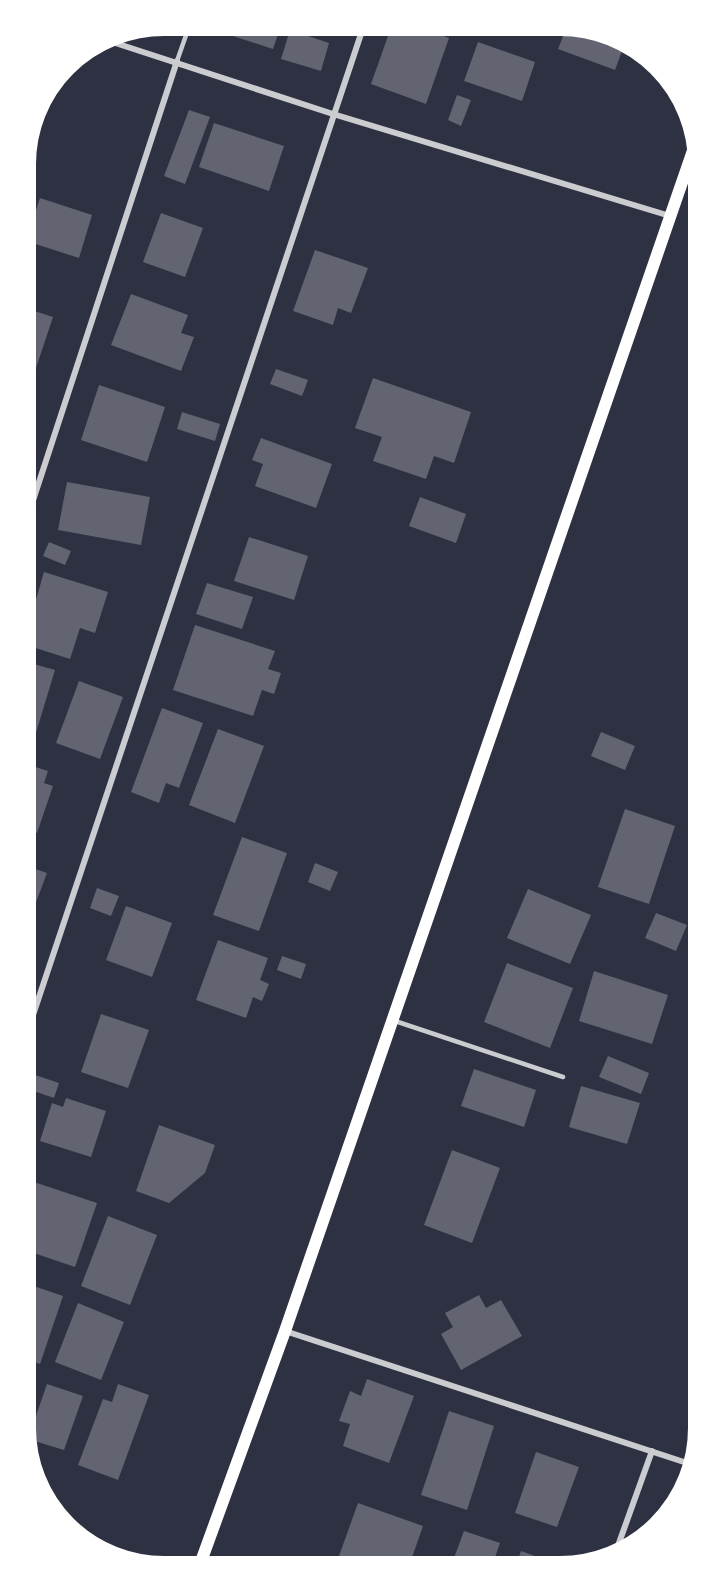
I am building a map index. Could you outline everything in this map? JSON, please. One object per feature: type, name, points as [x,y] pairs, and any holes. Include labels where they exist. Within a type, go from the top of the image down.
[{"type":"main road","points":[[203,1560],[285,1331],[691,156]]},
{"type":"street","points":[[32,1018],[362,32]]},
{"type":"street","points":[[113,42],[333,114],[670,216]]},
{"type":"street","points":[[32,504],[177,61]]},
{"type":"street","points":[[285,1331],[687,1463]]},
{"type":"street","points":[[618,1546],[652,1451]]},
{"type":"lane","points":[[177,61],[187,32]]},
{"type":"lane","points":[[392,1020],[562,1077]]},
{"type":"building","points":[[220,32],[279,32],[273,49]]},
{"type":"building","points":[[289,32],[329,43],[321,71],[281,59]]},
{"type":"building","points":[[389,32],[432,32],[449,38],[426,104],[371,84]]},
{"type":"building","points":[[565,32],[585,34],[623,48],[615,70],[558,49]]},
{"type":"building","points":[[478,42],[535,62],[522,101],[464,81]]},
{"type":"building","points":[[457,95],[471,100],[461,126],[448,120]]},
{"type":"building","points":[[189,110],[210,117],[185,184],[164,176]]},
{"type":"building","points":[[214,123],[284,146],[269,191],[199,167]]},
{"type":"building","points":[[40,198],[92,215],[79,258],[32,243],[32,223]]},
{"type":"building","points":[[161,213],[203,228],[185,277],[143,262]]},
{"type":"building","points":[[315,250],[368,268],[351,313],[338,308],[333,325],[293,311]]},
{"type":"building","points":[[131,294],[188,315],[181,333],[194,337],[181,371],[111,345]]},
{"type":"building","points":[[32,310],[53,317],[36,368],[32,367]]},
{"type":"building","points":[[276,369],[308,380],[302,396],[270,384]]},
{"type":"building","points":[[373,378],[471,412],[454,463],[434,456],[426,479],[373,461],[382,437],[355,428]]},
{"type":"building","points":[[99,385],[165,407],[147,462],[81,440]]},
{"type":"building","points":[[182,412],[220,424],[215,441],[177,429]]},
{"type":"building","points":[[261,438],[332,464],[316,508],[255,486],[263,464],[252,460]]},
{"type":"building","points":[[67,482],[150,497],[141,545],[58,530]]},
{"type":"building","points":[[420,497],[466,514],[456,543],[409,526]]},
{"type":"building","points":[[249,537],[308,556],[294,600],[234,581]]},
{"type":"building","points":[[49,542],[71,551],[65,565],[43,556]]},
{"type":"building","points":[[44,572],[108,592],[95,633],[80,628],[70,659],[32,647],[32,613]]},
{"type":"building","points":[[207,583],[253,597],[242,629],[196,614]]},
{"type":"building","points":[[195,625],[275,651],[268,669],[281,673],[274,694],[262,690],[253,716],[173,690]]},
{"type":"building","points":[[32,664],[55,670],[35,736],[32,735]]},
{"type":"building","points":[[79,681],[123,697],[100,759],[56,743]]},
{"type":"building","points":[[162,708],[203,723],[179,788],[166,783],[159,803],[131,792]]},
{"type":"building","points":[[218,729],[264,746],[235,823],[189,805]]},
{"type":"building","points":[[601,732],[635,746],[625,770],[591,756]]},
{"type":"building","points":[[32,766],[48,771],[44,783],[53,786],[37,833],[32,831]]},
{"type":"building","points":[[625,809],[675,826],[649,904],[598,887]]},
{"type":"building","points":[[242,837],[287,853],[259,931],[213,915]]},
{"type":"building","points":[[315,863],[338,872],[330,891],[308,882]]},
{"type":"building","points":[[32,868],[47,873],[32,913]]},
{"type":"building","points":[[97,888],[119,896],[111,916],[90,908]]},
{"type":"building","points":[[528,889],[591,915],[570,964],[507,938]]},
{"type":"building","points":[[126,906],[172,923],[152,977],[106,960]]},
{"type":"building","points":[[656,913],[687,925],[676,951],[645,938]]},
{"type":"building","points":[[218,940],[268,958],[260,980],[269,984],[262,1001],[253,997],[246,1018],[196,1000]]},
{"type":"building","points":[[282,956],[306,964],[301,979],[277,970]]},
{"type":"building","points":[[507,963],[573,988],[550,1048],[484,1022]]},
{"type":"building","points":[[594,971],[668,995],[652,1044],[579,1021]]},
{"type":"building","points":[[101,1014],[149,1030],[128,1088],[81,1072]]},
{"type":"building","points":[[608,1056],[649,1073],[641,1094],[599,1077]]},
{"type":"building","points":[[474,1069],[536,1090],[524,1127],[461,1106]]},
{"type":"building","points":[[32,1074],[59,1083],[54,1098],[32,1090]]},
{"type":"building","points":[[581,1086],[640,1103],[627,1144],[569,1127]]},
{"type":"building","points":[[66,1098],[106,1111],[91,1157],[40,1141],[52,1103],[63,1107]]},
{"type":"building","points":[[159,1125],[215,1145],[205,1173],[169,1203],[136,1191]]},
{"type":"building","points":[[452,1150],[500,1168],[472,1243],[424,1225]]},
{"type":"building","points":[[32,1181],[97,1203],[75,1267],[32,1252]]},
{"type":"building","points":[[108,1216],[157,1235],[130,1305],[81,1286]]},
{"type":"building","points":[[32,1285],[63,1296],[40,1364],[32,1361]]},
{"type":"building","points":[[479,1295],[486,1308],[501,1300],[522,1336],[461,1370],[441,1334],[453,1327],[445,1313]]},
{"type":"building","points":[[78,1303],[124,1322],[101,1380],[55,1362]]},
{"type":"building","points":[[367,1379],[414,1396],[389,1463],[343,1446],[350,1424],[339,1421],[350,1391],[361,1396]]},
{"type":"building","points":[[47,1384],[83,1396],[64,1450],[33,1440],[32,1427]]},
{"type":"building","points":[[118,1384],[149,1395],[118,1480],[78,1465],[103,1399],[112,1402]]},
{"type":"building","points":[[449,1411],[494,1426],[467,1510],[421,1495]]},
{"type":"building","points":[[536,1452],[579,1467],[557,1527],[515,1513]]},
{"type":"building","points":[[358,1503],[423,1526],[411,1560],[351,1560],[339,1556]]},
{"type":"building","points":[[464,1531],[500,1543],[494,1560],[453,1560]]},
{"type":"building","points":[[521,1551],[547,1560],[518,1560]]}]
